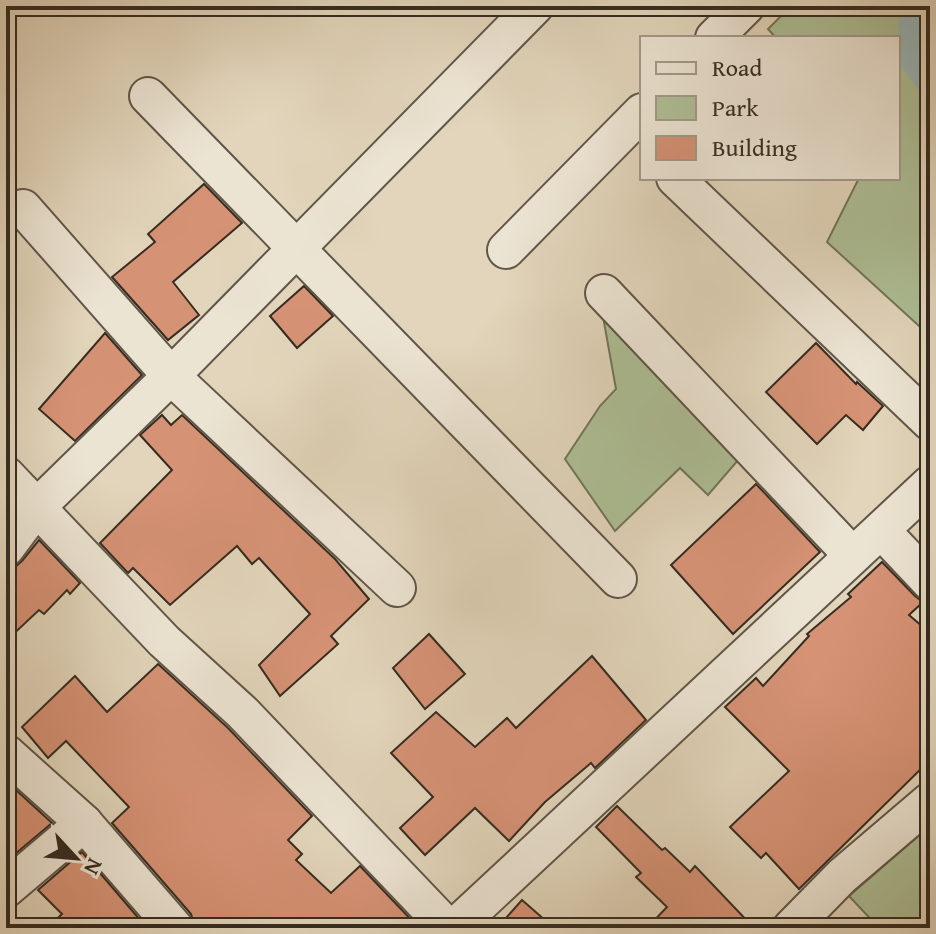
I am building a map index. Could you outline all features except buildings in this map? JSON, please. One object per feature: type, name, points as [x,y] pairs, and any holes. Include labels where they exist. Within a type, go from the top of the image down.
[{"type":"street","points":[[6,548],[36,508],[171,376],[535,6]]},
{"type":"street","points":[[716,36],[746,6]]},
{"type":"street","points":[[148,96],[618,579]]},
{"type":"street","points":[[506,250],[636,129]]},
{"type":"street","points":[[677,180],[930,422]]},
{"type":"street","points":[[23,208],[171,376],[397,588]]},
{"type":"street","points":[[604,293],[852,555]]},
{"type":"street","points":[[6,475],[164,641],[243,713],[448,928]]},
{"type":"street","points":[[454,928],[930,484]]},
{"type":"street","points":[[881,530],[930,582]]},
{"type":"street","points":[[6,753],[84,823],[175,928]]},
{"type":"street","points":[[791,928],[842,876],[930,801]]},
{"type":"street","points":[[6,889],[84,823]]},
{"type":"green space","points":[[791,6],[906,6],[921,96],[930,112],[930,336],[827,242],[858,180],[900,180],[900,36],[774,36],[768,29]]},
{"type":"green space","points":[[602,311],[739,459],[708,495],[680,468],[615,531],[565,459],[600,406],[616,389]]},
{"type":"green space","points":[[930,826],[930,928],[879,928],[849,896]]},
{"type":"waterway","points":[[916,6],[913,55],[930,78]]}]
